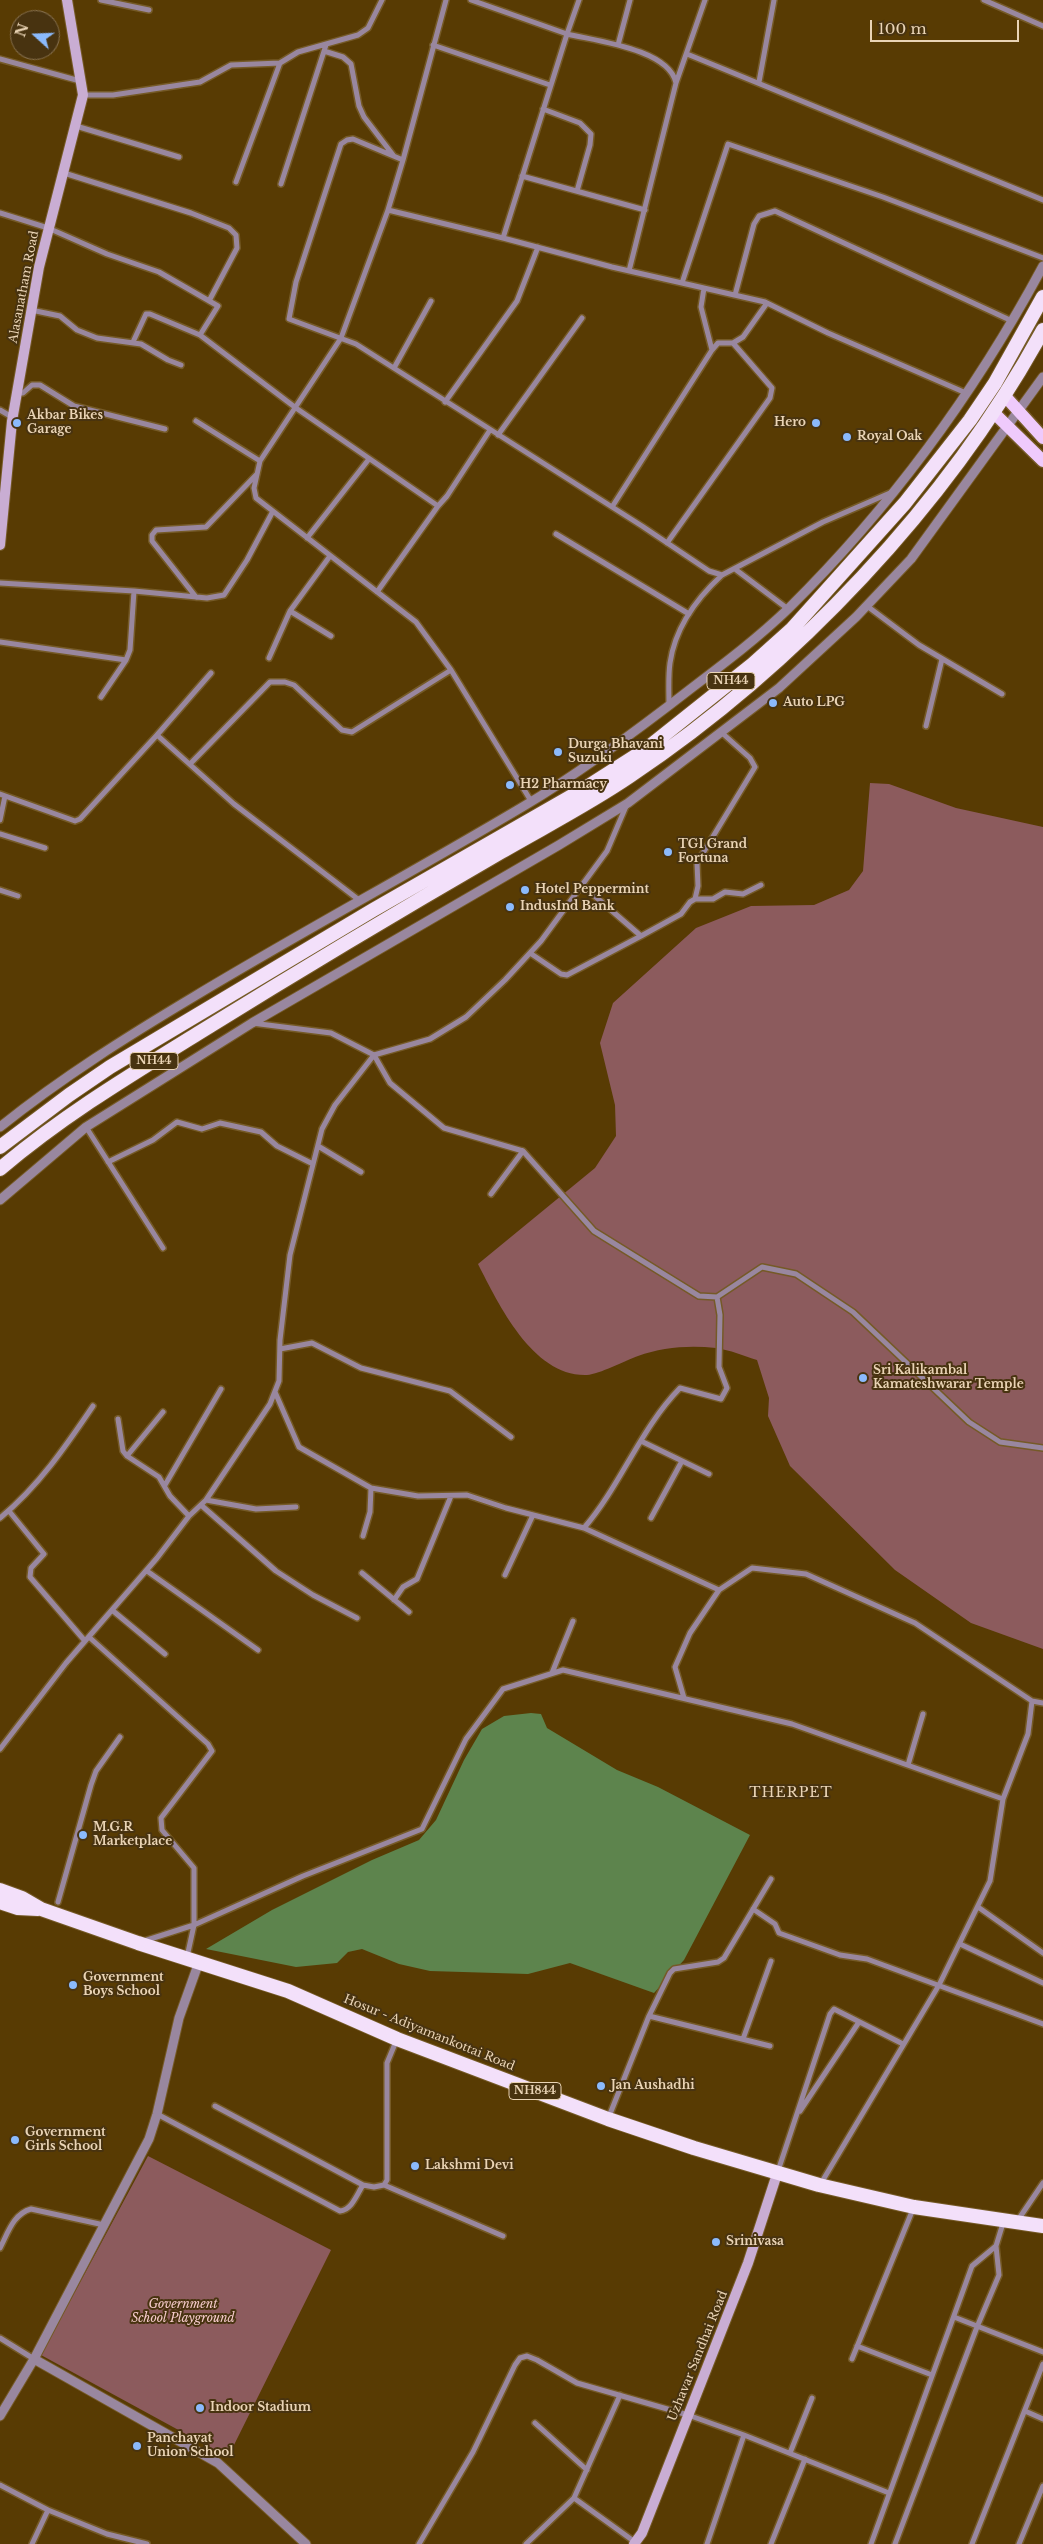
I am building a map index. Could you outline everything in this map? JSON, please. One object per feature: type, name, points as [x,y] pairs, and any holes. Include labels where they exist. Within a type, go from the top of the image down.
[{"type":"highway","name":"NH44","points":[[0,1147],[110,1067],[622,765],[645,750],[753,664],[792,629],[905,503],[988,394],[1043,297]]},
{"type":"highway","name":"NH44","points":[[0,1168],[98,1096],[390,916],[627,778],[746,690],[803,636],[873,564],[941,484],[1004,396],[1043,330]]},
{"type":"highway","name":"Hosur - Adiyamankottai Road","points":[[0,1890],[22,1898],[42,1909],[138,1943],[288,1991],[397,2038],[608,2119],[777,2174],[914,2207],[1043,2226]]},
{"type":"highway","name":"Hosur - Adiyamankottai Road","points":[[0,1902],[18,1908],[42,1909]]},
{"type":"main road","points":[[67,0],[83,96]]},
{"type":"main road","name":"Alasanatham Road","points":[[0,545],[12,417],[31,310],[48,228],[83,96]]},
{"type":"main road","points":[[1004,396],[1043,438]]},
{"type":"main road","points":[[993,412],[1043,460]]},
{"type":"main road","name":"Uzhavar Sandhai Road","points":[[637,2543],[748,2263],[777,2174]]},
{"type":"street","points":[[101,0],[149,10]]},
{"type":"street","points":[[83,96],[113,95],[200,82],[231,65],[280,63],[298,52],[358,35],[368,28],[382,0]]},
{"type":"street","points":[[446,0],[388,210],[341,338],[260,461],[254,488],[256,498],[416,622],[451,670],[532,801]]},
{"type":"street","points":[[471,0],[567,34],[618,46],[660,60],[675,75],[676,83]]},
{"type":"street","points":[[503,238],[550,85],[579,0]]},
{"type":"street","points":[[618,46],[630,0]]},
{"type":"street","points":[[629,271],[676,83],[705,0]]},
{"type":"street","points":[[758,82],[774,0]]},
{"type":"street","points":[[984,0],[1043,26]]},
{"type":"street","points":[[433,44],[550,85]]},
{"type":"street","points":[[281,184],[326,45]]},
{"type":"street","points":[[324,51],[343,56],[351,64],[359,106],[364,117],[394,156]]},
{"type":"street","points":[[687,54],[1043,200]]},
{"type":"street","points":[[0,59],[80,82]]},
{"type":"street","points":[[236,182],[280,63]]},
{"type":"street","points":[[543,109],[580,123],[591,134],[590,145],[576,191]]},
{"type":"street","points":[[76,126],[179,157]]},
{"type":"street","points":[[402,160],[353,139],[340,144],[296,282],[289,319],[356,344],[612,507],[708,571],[722,574]]},
{"type":"street","points":[[682,283],[728,144],[883,197],[1043,258]]},
{"type":"street","points":[[64,173],[191,212],[229,228],[236,235],[237,248],[209,300]]},
{"type":"street","points":[[522,176],[645,210]]},
{"type":"street","points":[[388,210],[629,271],[767,303],[828,333],[967,393]]},
{"type":"street","points":[[735,296],[754,224],[759,216],[775,211],[1012,321]]},
{"type":"street","points":[[0,213],[48,228],[106,254],[159,272],[209,300],[218,306],[200,335]]},
{"type":"street","points":[[445,402],[517,301],[538,247]]},
{"type":"street","points":[[0,1127],[38,1096],[156,1020],[359,900],[532,801],[598,758],[669,706],[748,644],[788,609],[892,492],[967,393],[1012,321],[1043,266]]},
{"type":"street","points":[[704,288],[701,307],[712,350]]},
{"type":"street","points":[[394,368],[431,301]]},
{"type":"street","points":[[612,507],[712,350],[718,343],[733,343],[743,336],[767,303]]},
{"type":"street","points":[[31,310],[60,316],[77,330],[97,338],[117,342],[133,342],[181,364]]},
{"type":"street","points":[[133,342],[146,314],[200,335],[296,408],[438,506]]},
{"type":"street","points":[[498,435],[582,318]]},
{"type":"street","points":[[667,543],[772,393],[772,388],[733,343]]},
{"type":"street","points":[[0,1200],[86,1127],[252,1023],[559,846],[628,803],[779,688],[867,606],[911,559],[1009,427],[1043,377]]},
{"type":"street","points":[[17,393],[23,393],[32,385],[40,385],[74,406],[165,429]]},
{"type":"street","points":[[0,410],[12,417]]},
{"type":"street","points":[[196,421],[260,461]]},
{"type":"street","points":[[377,592],[438,506],[448,496],[490,430]]},
{"type":"street","points":[[307,538],[369,459]]},
{"type":"street","points":[[196,597],[152,541],[152,535],[156,530],[197,529],[209,526],[258,474]]},
{"type":"street","points":[[669,706],[670,662],[679,633],[688,614],[707,589],[722,574],[735,569],[823,522],[892,492]]},
{"type":"street","points":[[0,583],[213,598],[224,595],[250,554],[273,512]]},
{"type":"street","points":[[556,534],[688,614]]},
{"type":"street","points":[[269,658],[290,611],[330,556]]},
{"type":"street","points":[[735,569],[788,609]]},
{"type":"street","points":[[101,697],[126,660],[132,637],[134,591]]},
{"type":"street","points":[[867,606],[919,645],[1002,694]]},
{"type":"street","points":[[290,611],[331,636]]},
{"type":"street","points":[[0,642],[126,660]]},
{"type":"street","points":[[926,726],[942,659]]},
{"type":"street","points":[[190,764],[270,682],[285,682],[294,685],[342,730],[352,732],[451,670]]},
{"type":"street","points":[[0,820],[3,795],[75,821],[80,819],[211,673]]},
{"type":"street","points":[[695,899],[698,886],[697,863],[755,767],[750,758],[721,732]]},
{"type":"street","points":[[157,735],[234,804],[359,900]]},
{"type":"street","points":[[0,1749],[87,1639],[147,1571],[189,1516],[206,1500],[270,1404],[279,1381],[280,1349],[290,1255],[322,1130],[335,1105],[374,1055],[430,1039],[466,1017],[530,953],[607,851],[628,803]]},
{"type":"street","points":[[0,834],[45,848]]},
{"type":"street","points":[[530,953],[561,974],[567,975],[681,914],[690,902],[695,899],[713,899],[725,892],[743,894],[761,884]]},
{"type":"street","points":[[582,885],[641,936]]},
{"type":"street","points":[[0,890],[18,896]]},
{"type":"street","points":[[252,1023],[331,1033],[374,1055],[390,1083],[444,1128],[523,1151],[594,1230],[699,1296],[717,1297],[762,1268],[796,1274],[853,1312],[969,1422],[1000,1442],[1043,1448]]},
{"type":"street","points":[[108,1162],[153,1140],[177,1122],[202,1129],[220,1124],[260,1132],[277,1146],[313,1164]]},
{"type":"street","points":[[86,1127],[164,1248]]},
{"type":"street","points":[[318,1146],[361,1172]]},
{"type":"street","points":[[491,1194],[523,1151]]},
{"type":"street","points":[[584,1528],[596,1514],[652,1421],[680,1388],[721,1399],[727,1388],[719,1367],[720,1315],[717,1297]]},
{"type":"street","points":[[280,1349],[312,1344],[361,1368],[450,1391],[511,1437]]},
{"type":"street","points":[[164,1485],[221,1389]]},
{"type":"street","points":[[275,1392],[299,1447],[371,1488],[418,1496],[467,1495],[584,1528],[718,1590]]},
{"type":"street","points":[[0,1518],[61,1453],[93,1406]]},
{"type":"street","points":[[126,1456],[164,1412]]},
{"type":"street","points":[[118,1419],[123,1451],[126,1456],[160,1476],[170,1496],[189,1516]]},
{"type":"street","points":[[641,1441],[708,1474]]},
{"type":"street","points":[[651,1518],[682,1461]]},
{"type":"street","points":[[363,1536],[370,1512],[371,1488]]},
{"type":"street","points":[[394,1600],[403,1586],[417,1579],[451,1496]]},
{"type":"street","points":[[206,1500],[256,1509],[296,1508]]},
{"type":"street","points":[[201,1505],[276,1571],[313,1595],[357,1618]]},
{"type":"street","points":[[0,2416],[34,2358],[104,2225],[148,2139],[157,2114],[193,1960],[194,1924],[194,1868],[162,1830],[160,1824],[161,1818],[212,1751],[208,1744],[87,1639],[30,1577],[31,1568],[44,1554],[9,1510]]},
{"type":"street","points":[[505,1575],[533,1515]]},
{"type":"street","points":[[684,1698],[675,1667],[690,1633],[718,1590],[752,1568],[806,1574],[915,1623],[1032,1701],[1043,1703]]},
{"type":"street","points":[[147,1571],[258,1650]]},
{"type":"street","points":[[362,1573],[409,1612]]},
{"type":"street","points":[[112,1610],[165,1654]]},
{"type":"street","points":[[552,1674],[573,1621]]},
{"type":"street","points":[[138,1943],[194,1924],[303,1876],[422,1829],[466,1739],[503,1689],[563,1670],[792,1724],[1003,1799]]},
{"type":"street","points":[[820,2185],[940,1985],[990,1881],[1003,1799],[1028,1734],[1032,1701]]},
{"type":"street","points":[[908,1765],[923,1714]]},
{"type":"street","points":[[58,1902],[96,1771],[120,1736]]},
{"type":"street","points":[[608,2119],[649,2016],[670,1973],[674,1969],[718,1962],[724,1958],[771,1879]]},
{"type":"street","points":[[978,1907],[1042,1950]]},
{"type":"street","points":[[753,1909],[775,1924],[779,1933],[840,1955],[867,1959],[1043,2024]]},
{"type":"street","points":[[960,1944],[1043,1983]]},
{"type":"street","points":[[743,2040],[771,1961]]},
{"type":"street","points":[[777,2174],[830,2014],[834,2010],[839,2011],[903,2044]]},
{"type":"street","points":[[649,2016],[770,2046]]},
{"type":"street","points":[[795,2117],[859,2022]]},
{"type":"street","points":[[384,2185],[387,2180],[387,2064],[397,2038]]},
{"type":"street","points":[[215,2106],[363,2185],[374,2187],[384,2185],[502,2236]]},
{"type":"street","points":[[157,2114],[340,2211],[349,2208],[363,2185]]},
{"type":"street","points":[[871,2544],[972,2266],[996,2246],[1011,2221],[1043,2183]]},
{"type":"street","points":[[852,2359],[914,2207]]},
{"type":"street","points":[[0,2248],[14,2221],[22,2211],[31,2209],[104,2225]]},
{"type":"street","points":[[895,2544],[977,2326],[999,2275],[996,2246]]},
{"type":"street","points":[[954,2317],[1043,2352]]},
{"type":"street","points":[[0,2338],[218,2462],[306,2544]]},
{"type":"street","points":[[857,2346],[932,2374]]},
{"type":"street","points":[[419,2544],[473,2452],[515,2365],[520,2358],[527,2356],[577,2383],[688,2415],[744,2435],[889,2493]]},
{"type":"street","points":[[972,2544],[1043,2364]]},
{"type":"street","points":[[526,2544],[574,2498],[620,2395]]},
{"type":"street","points":[[790,2453],[812,2398]]},
{"type":"street","points":[[1025,2412],[1043,2419]]},
{"type":"street","points":[[535,2423],[587,2470]]},
{"type":"street","points":[[707,2544],[744,2435]]},
{"type":"street","points":[[771,2544],[804,2460]]},
{"type":"street","points":[[0,2485],[48,2510],[106,2534],[146,2544]]},
{"type":"street","points":[[1019,2544],[1043,2486]]},
{"type":"street","points":[[574,2498],[637,2543]]},
{"type":"street","points":[[32,2544],[48,2510]]},
{"type":"green space","points":[[870,783],[889,784],[956,808],[1043,827],[1043,1649],[971,1623],[895,1570],[790,1466],[768,1416],[769,1398],[757,1360],[721,1349],[686,1347],[647,1353],[592,1374],[568,1372],[550,1364],[534,1352],[520,1336],[507,1318],[478,1264],[595,1168],[616,1136],[615,1105],[600,1043],[613,1003],[696,928],[751,906],[814,905],[849,890],[863,871]]},
{"type":"green space","name":"Government School Playground","points":[[148,2156],[331,2250],[228,2457],[41,2355]]},
{"type":"shaded area","points":[[531,1713],[541,1714],[547,1728],[617,1770],[658,1787],[750,1835],[684,1960],[654,1993],[570,1963],[528,1974],[430,1971],[399,1964],[362,1949],[348,1952],[337,1963],[296,1967],[206,1949],[272,1910],[372,1860],[419,1840],[436,1820],[464,1760],[482,1729],[504,1716]]},
{"type":"place","name":"Akbar Bikes Garage","points":[[17,423]]},
{"type":"place","name":"Hero","points":[[816,423]]},
{"type":"place","name":"Royal Oak","points":[[847,437]]},
{"type":"place","name":"Auto LPG","points":[[773,703]]},
{"type":"place","name":"Durga Bhavani Suzuki","points":[[558,752]]},
{"type":"place","name":"H2 Pharmacy","points":[[510,785]]},
{"type":"place","name":"TGI Grand Fortuna","points":[[668,852]]},
{"type":"place","name":"Hotel Peppermint","points":[[525,890]]},
{"type":"place","name":"IndusInd Bank","points":[[510,907]]},
{"type":"place","name":"Sri Kalikambal Kamateshwarar Temple","points":[[863,1378]]},
{"type":"place","name":"M.G.R Marketplace","points":[[83,1835]]},
{"type":"place","name":"Government Boys School","points":[[73,1985]]},
{"type":"place","name":"Jan Aushadhi","points":[[601,2086]]},
{"type":"place","name":"Government Girls School","points":[[15,2140]]},
{"type":"place","name":"Lakshmi Devi","points":[[415,2166]]},
{"type":"place","name":"Srinivasa","points":[[716,2242]]},
{"type":"place","name":"Indoor Stadium","points":[[200,2408]]},
{"type":"place","name":"Panchayat Union School","points":[[137,2446]]},
{"type":"district","name":"THERPET","points":[[791,1793]]}]
